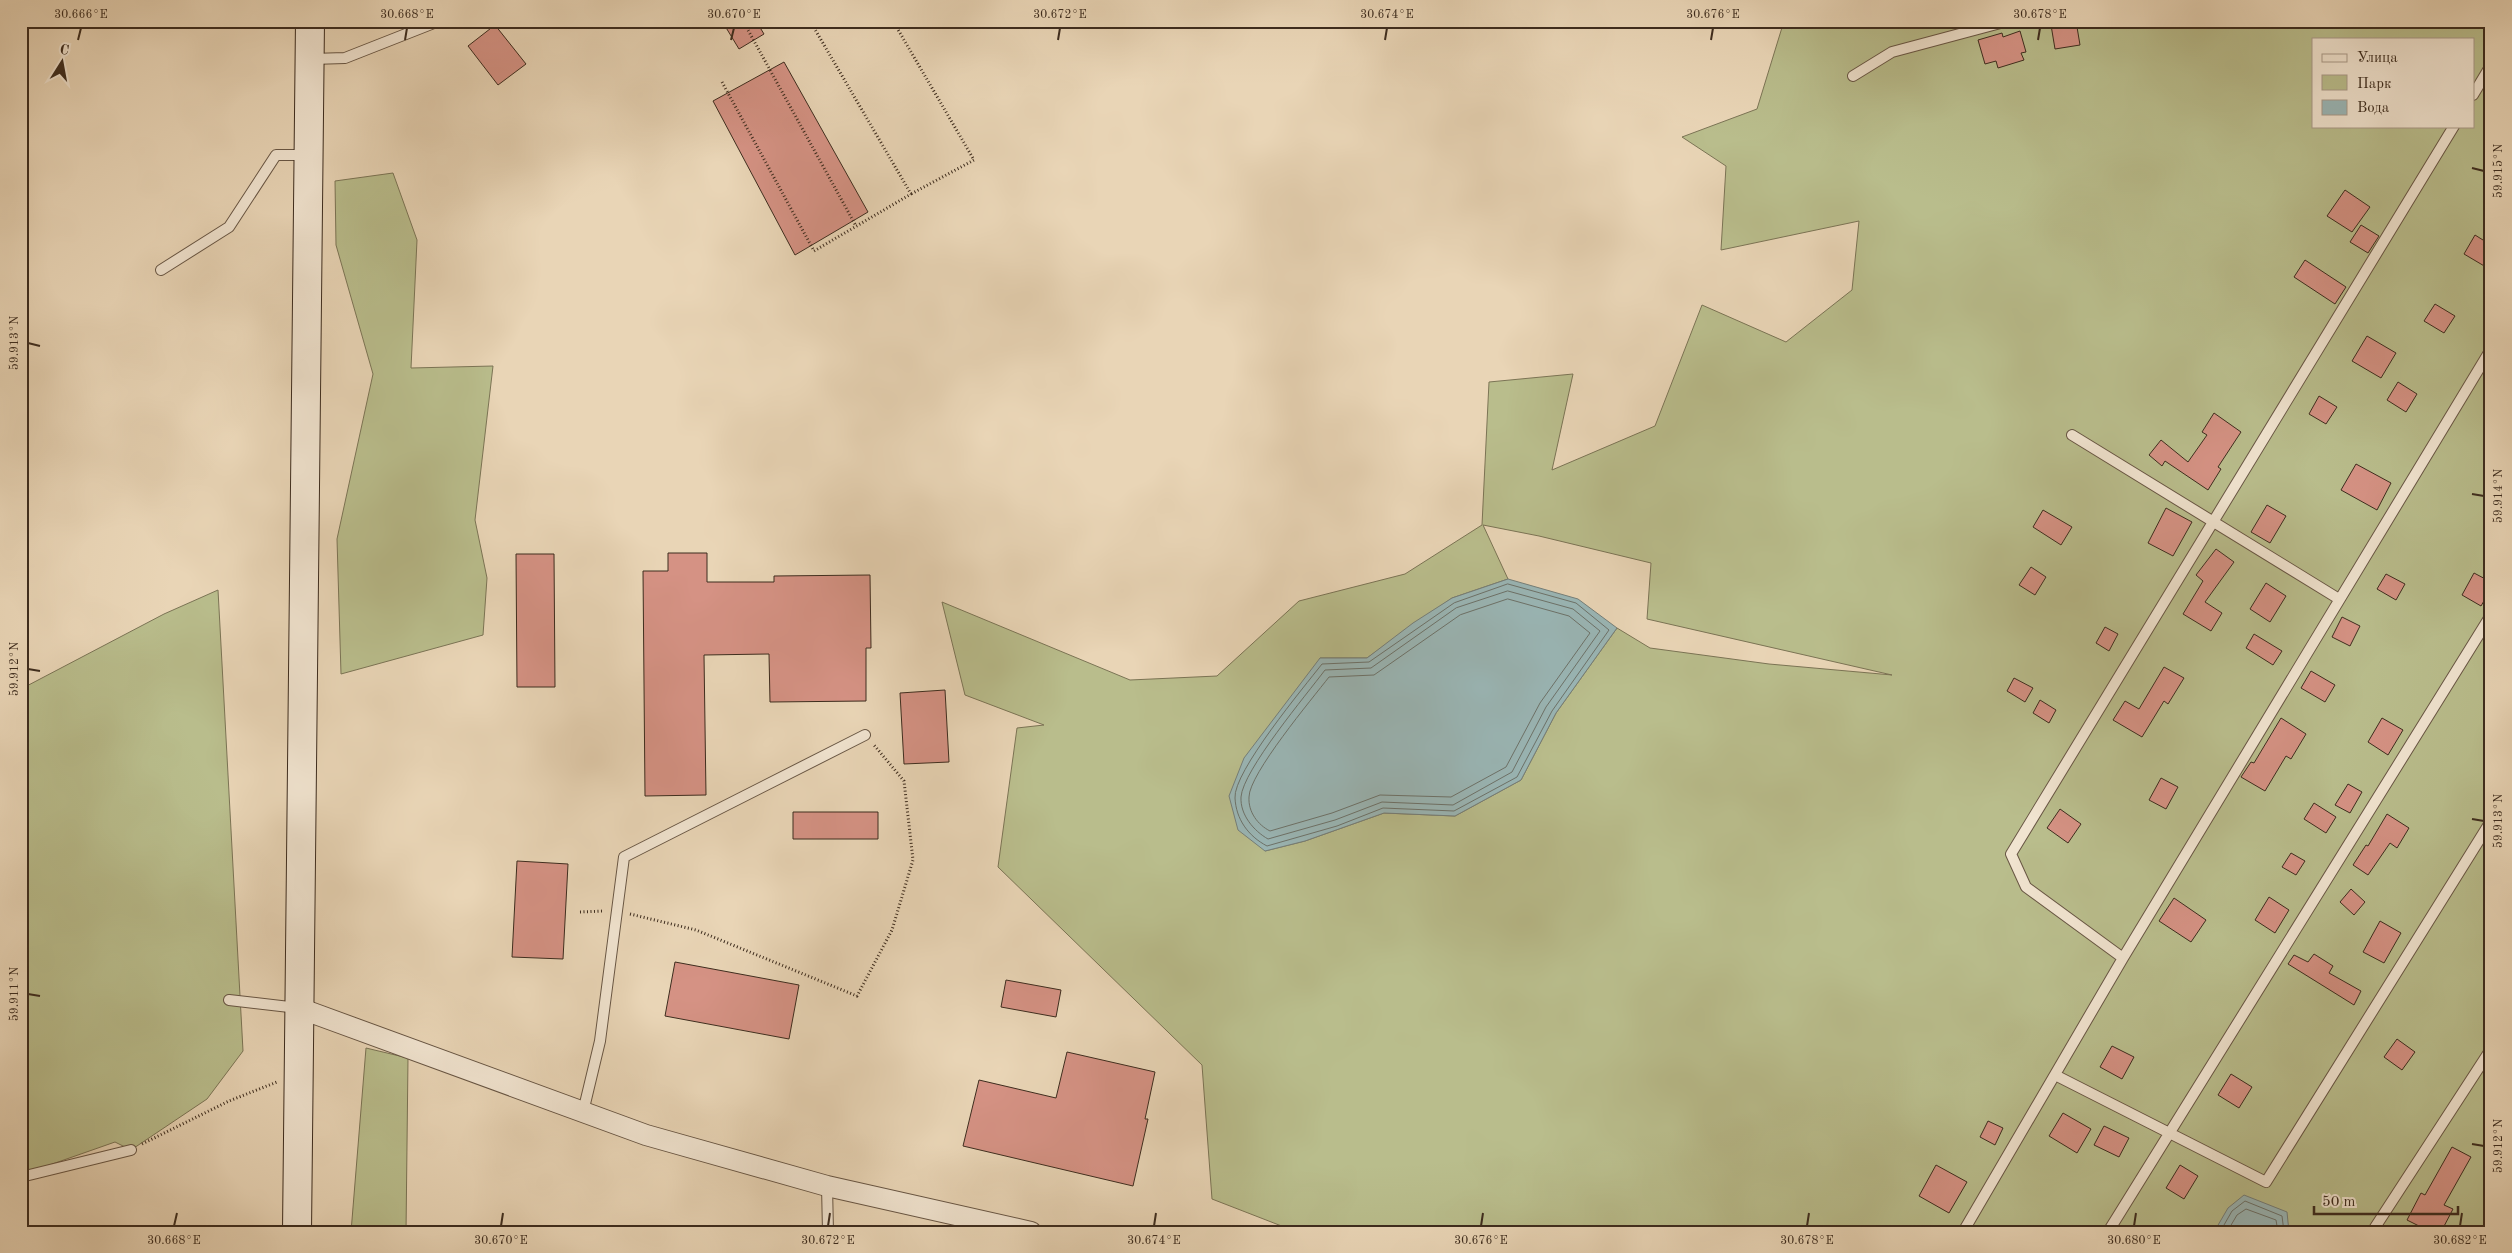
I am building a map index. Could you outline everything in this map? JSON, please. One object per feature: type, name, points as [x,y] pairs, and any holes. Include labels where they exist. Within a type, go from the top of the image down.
[{"type":"main road","points":[[297,1232],[310,21]]},
{"type":"street","points":[[299,1008],[646,1135],[827,1186],[1032,1232]]},
{"type":"lane","points":[[310,59],[345,58],[439,21]]},
{"type":"lane","points":[[1853,76],[1892,52],[2008,21]]},
{"type":"lane","points":[[2474,93],[2491,65]]},
{"type":"lane","points":[[2123,958],[2026,887],[2010,854],[2453,128]]},
{"type":"lane","points":[[161,270],[229,227],[276,155],[308,155]]},
{"type":"lane","points":[[1963,1232],[2123,958],[2491,349]]},
{"type":"lane","points":[[2072,435],[2340,599]]},
{"type":"lane","points":[[2108,1232],[2168,1132],[2491,615]]},
{"type":"lane","points":[[583,1112],[600,1041],[624,857],[865,734]]},
{"type":"lane","points":[[2055,1075],[2266,1182],[2491,821]]},
{"type":"lane","points":[[229,1000],[299,1008]]},
{"type":"lane","points":[[2372,1232],[2491,1049]]},
{"type":"lane","points":[[21,1177],[131,1150]]},
{"type":"lane","points":[[827,1186],[828,1232]]},
{"type":"path","points":[[743,21],[856,226]]},
{"type":"path","points":[[722,82],[814,251],[910,194],[974,160],[893,21]]},
{"type":"path","points":[[814,26],[910,194]]},
{"type":"path","points":[[580,912],[617,911],[696,930],[857,996],[892,930],[913,860],[904,781],[865,734]]},
{"type":"path","points":[[131,1150],[229,1101],[298,1073]]},
{"type":"green space","points":[[1784,21],[2491,21],[2491,1232],[1297,1232],[1212,1199],[1202,1065],[998,867],[1017,728],[1044,725],[965,695],[942,602],[1130,680],[1217,676],[1299,601],[1405,574],[1482,525],[1489,382],[1573,374],[1552,470],[1655,426],[1702,305],[1786,342],[1852,290],[1859,221],[1721,250],[1726,166],[1682,137],[1757,109]],"holes":[[[1483,525],[1539,536],[1651,563],[1647,619],[1892,675],[1769,664],[1650,648],[1617,628],[1556,713],[1521,780],[1455,816],[1384,813],[1305,841],[1265,851],[1320,658],[1367,658],[1452,598],[1508,579]]]},
{"type":"green space","points":[[393,173],[417,240],[411,368],[493,366],[475,520],[487,578],[483,635],[341,674],[337,539],[373,374],[336,245],[335,181]]},
{"type":"green space","points":[[218,590],[243,1051],[207,1099],[131,1150],[115,1142],[21,1175],[21,689],[164,614]]},
{"type":"green space","points":[[366,1048],[408,1058],[406,1232],[351,1232]]},
{"type":"water","points":[[1508,579],[1578,599],[1617,628],[1556,713],[1521,780],[1455,816],[1384,813],[1305,841],[1265,851],[1238,830],[1229,796],[1244,758],[1320,658],[1367,658],[1413,623],[1452,598]]},
{"type":"water","points":[[2244,1195],[2287,1212],[2289,1232],[2214,1232],[2228,1208]]},
{"type":"building","points":[[722,21],[756,21],[764,34],[739,49]]},
{"type":"building","points":[[2076,21],[2080,45],[2055,49],[2051,25]]},
{"type":"building","points":[[495,25],[526,64],[498,85],[468,46]]},
{"type":"building","points":[[2020,31],[2026,52],[2021,53],[2024,60],[1998,68],[1996,61],[1985,64],[1978,40],[2002,33],[2003,37]]},
{"type":"building","points":[[784,62],[868,212],[795,255],[713,101]]},
{"type":"building","points":[[2345,190],[2370,207],[2352,232],[2327,216]]},
{"type":"building","points":[[2361,225],[2379,236],[2368,253],[2350,242]]},
{"type":"building","points":[[2475,235],[2491,245],[2491,270],[2464,254]]},
{"type":"building","points":[[2305,260],[2346,287],[2335,304],[2294,277]]},
{"type":"building","points":[[2435,304],[2455,316],[2444,333],[2424,321]]},
{"type":"building","points":[[2367,336],[2396,353],[2381,378],[2352,361]]},
{"type":"building","points":[[2398,382],[2417,394],[2406,412],[2387,400]]},
{"type":"building","points":[[2319,396],[2337,407],[2326,424],[2309,414]]},
{"type":"building","points":[[2214,413],[2241,432],[2218,467],[2221,469],[2208,490],[2165,461],[2162,466],[2149,455],[2161,440],[2188,462],[2207,435],[2202,432]]},
{"type":"building","points":[[2356,464],[2391,483],[2377,510],[2341,490]]},
{"type":"building","points":[[2267,505],[2286,516],[2270,543],[2251,532]]},
{"type":"building","points":[[2166,508],[2192,522],[2173,556],[2148,543]]},
{"type":"building","points":[[2043,510],[2072,527],[2061,545],[2033,527]]},
{"type":"building","points":[[2216,549],[2234,562],[2205,602],[2222,613],[2211,631],[2183,614],[2203,581],[2196,575]]},
{"type":"building","points":[[668,553],[707,553],[707,582],[774,582],[774,576],[870,575],[871,648],[866,648],[866,701],[770,702],[769,654],[704,655],[706,795],[645,796],[643,571],[668,571]]},
{"type":"building","points":[[516,554],[554,554],[555,687],[517,687]]},
{"type":"building","points":[[2031,567],[2046,577],[2035,595],[2019,585]]},
{"type":"building","points":[[2474,573],[2491,582],[2491,589],[2481,606],[2462,595]]},
{"type":"building","points":[[2386,574],[2405,584],[2396,600],[2377,589]]},
{"type":"building","points":[[2266,583],[2286,596],[2270,622],[2250,609]]},
{"type":"building","points":[[2342,617],[2360,626],[2350,646],[2332,637]]},
{"type":"building","points":[[2105,627],[2118,634],[2109,651],[2096,643]]},
{"type":"building","points":[[2254,634],[2282,651],[2273,665],[2246,648]]},
{"type":"building","points":[[2164,667],[2184,678],[2168,704],[2164,701],[2142,737],[2113,720],[2125,701],[2139,709]]},
{"type":"building","points":[[2311,671],[2335,685],[2325,702],[2301,688]]},
{"type":"building","points":[[2014,678],[2033,688],[2025,702],[2007,691]]},
{"type":"building","points":[[945,690],[949,762],[904,764],[900,693]]},
{"type":"building","points":[[2040,700],[2056,710],[2049,723],[2033,713]]},
{"type":"building","points":[[2281,718],[2306,734],[2291,759],[2286,756],[2265,791],[2241,777],[2251,762],[2254,763]]},
{"type":"building","points":[[2382,718],[2403,730],[2388,755],[2368,742]]},
{"type":"building","points":[[2161,778],[2178,787],[2166,809],[2149,800]]},
{"type":"building","points":[[2348,784],[2362,792],[2350,813],[2335,805]]},
{"type":"building","points":[[2314,803],[2336,817],[2326,833],[2304,819]]},
{"type":"building","points":[[2060,809],[2081,824],[2068,843],[2047,828]]},
{"type":"building","points":[[793,812],[878,812],[878,839],[793,839]]},
{"type":"building","points":[[2387,814],[2409,828],[2397,848],[2390,843],[2368,875],[2353,865],[2366,845],[2368,846]]},
{"type":"building","points":[[2291,853],[2305,861],[2296,875],[2282,867]]},
{"type":"building","points":[[517,861],[568,864],[563,959],[512,957]]},
{"type":"building","points":[[2351,889],[2365,902],[2354,915],[2340,902]]},
{"type":"building","points":[[2269,897],[2289,910],[2275,933],[2255,920]]},
{"type":"building","points":[[2174,898],[2206,920],[2191,942],[2159,921]]},
{"type":"building","points":[[2380,921],[2401,933],[2384,963],[2363,952]]},
{"type":"building","points":[[2314,954],[2333,966],[2329,973],[2361,991],[2354,1005],[2288,964],[2294,955],[2308,962]]},
{"type":"building","points":[[675,962],[799,985],[789,1039],[665,1016]]},
{"type":"building","points":[[1006,980],[1061,990],[1056,1017],[1001,1007]]},
{"type":"building","points":[[2397,1039],[2415,1052],[2402,1070],[2384,1057]]},
{"type":"building","points":[[2112,1046],[2134,1057],[2122,1079],[2100,1067]]},
{"type":"building","points":[[1067,1052],[1155,1072],[1145,1119],[1148,1119],[1133,1186],[963,1146],[979,1080],[1056,1098]]},
{"type":"building","points":[[2231,1074],[2252,1087],[2239,1108],[2218,1095]]},
{"type":"building","points":[[2063,1113],[2091,1129],[2077,1153],[2049,1136]]},
{"type":"building","points":[[1988,1121],[2003,1128],[1995,1145],[1980,1137]]},
{"type":"building","points":[[2104,1126],[2129,1138],[2119,1157],[2094,1145]]},
{"type":"building","points":[[2452,1147],[2471,1157],[2444,1205],[2453,1209],[2441,1232],[2431,1232],[2407,1220],[2421,1193],[2425,1195]]},
{"type":"building","points":[[1936,1165],[1967,1182],[1949,1213],[1919,1196]]},
{"type":"building","points":[[2180,1165],[2198,1176],[2184,1199],[2166,1188]]}]
